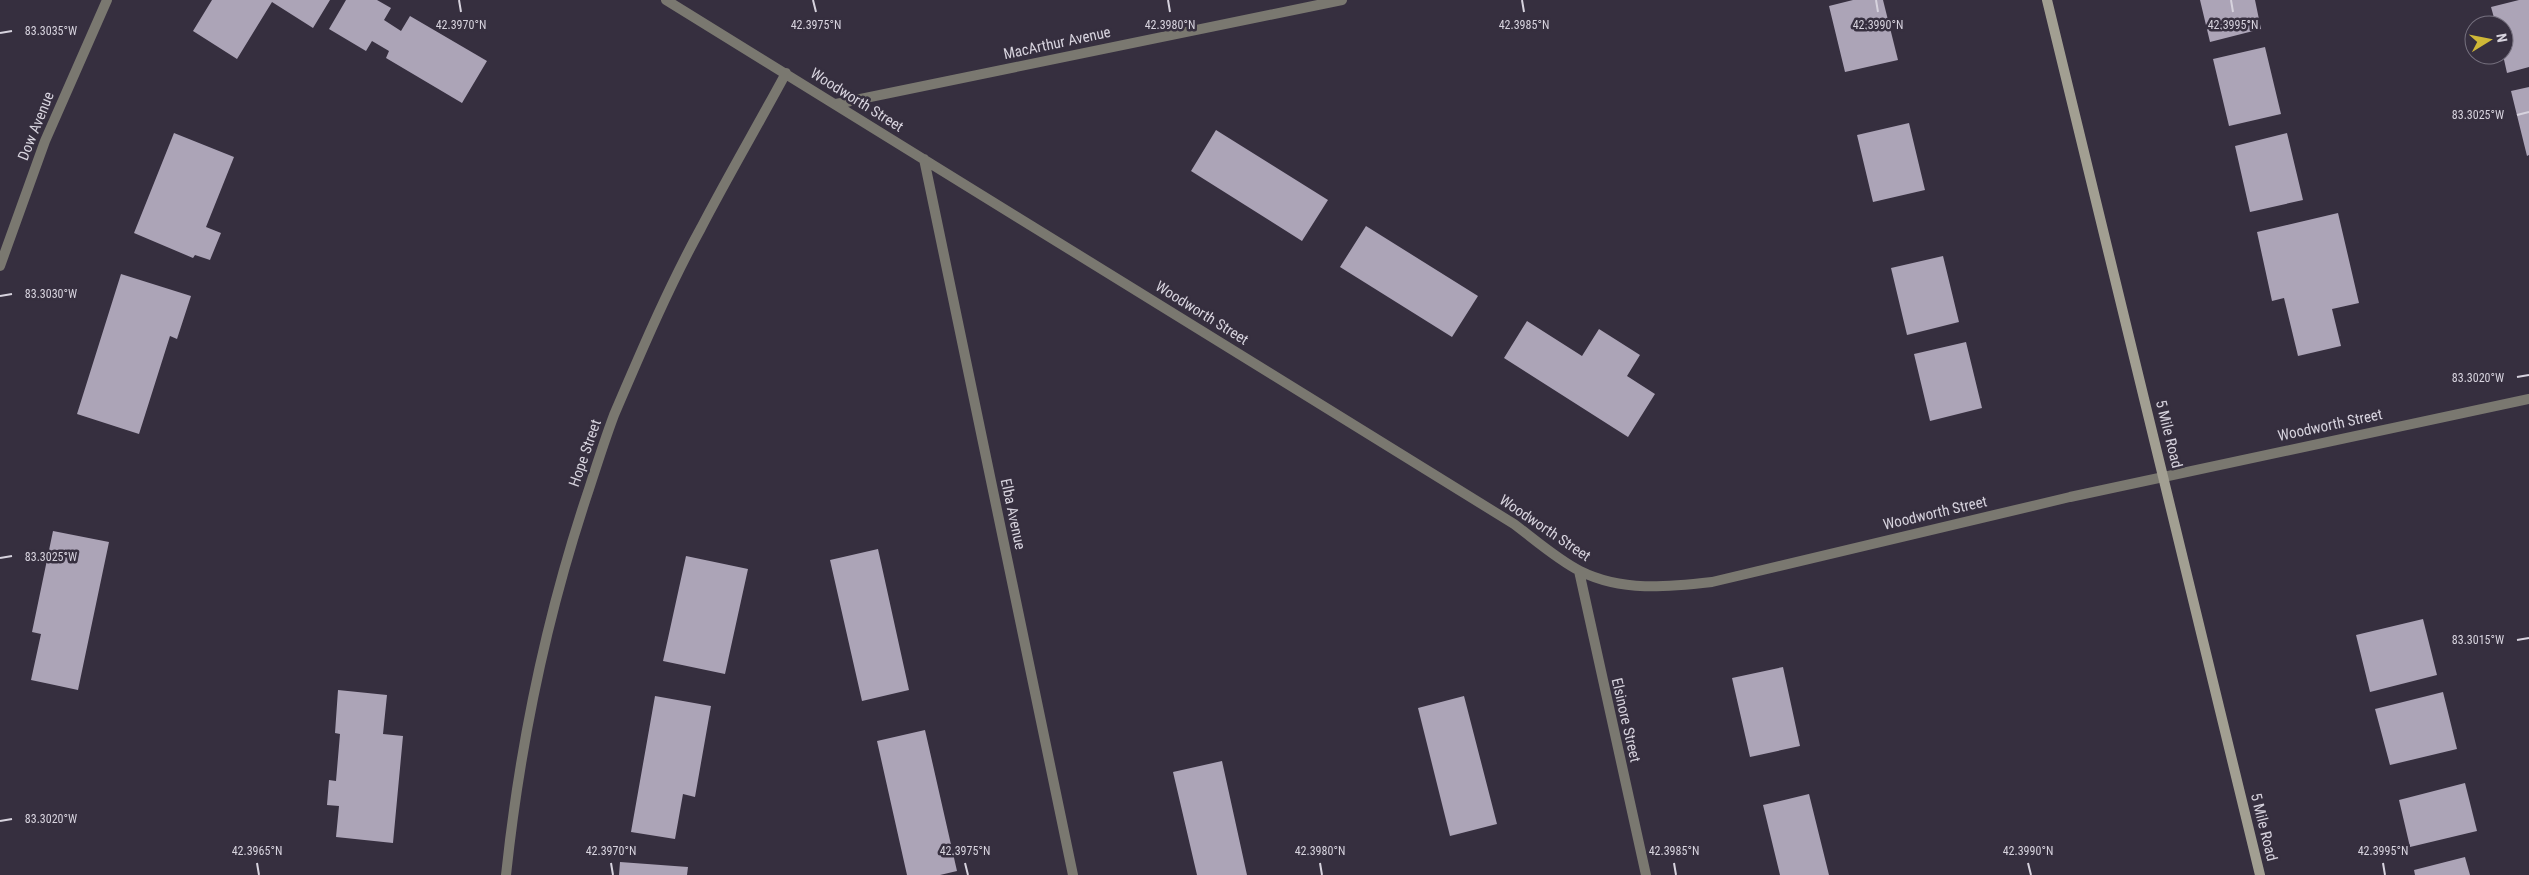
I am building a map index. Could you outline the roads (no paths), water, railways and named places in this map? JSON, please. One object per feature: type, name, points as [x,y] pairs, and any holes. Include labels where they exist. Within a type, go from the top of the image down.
[{"type":"main road","name":"5 Mile Road","points":[[2047,0],[2165,478],[2260,875]]},
{"type":"street","name":"Dow Avenue","points":[[0,266],[44,141],[107,0]]},
{"type":"street","name":"Woodworth Street","points":[[666,0],[1514,524],[1579,571],[1614,584],[1656,588],[1712,582],[2070,497],[2529,398]]},
{"type":"street","name":"MacArthur Avenue","points":[[836,104],[1342,0]]},
{"type":"street","name":"Hope Street","points":[[506,875],[512,822],[532,700],[552,610],[567,553],[613,418],[664,302],[700,228],[786,73]]},
{"type":"street","name":"Elba Avenue","points":[[924,159],[1073,875]]},
{"type":"street","name":"Elsinore Street","points":[[1579,571],[1646,875]]}]
